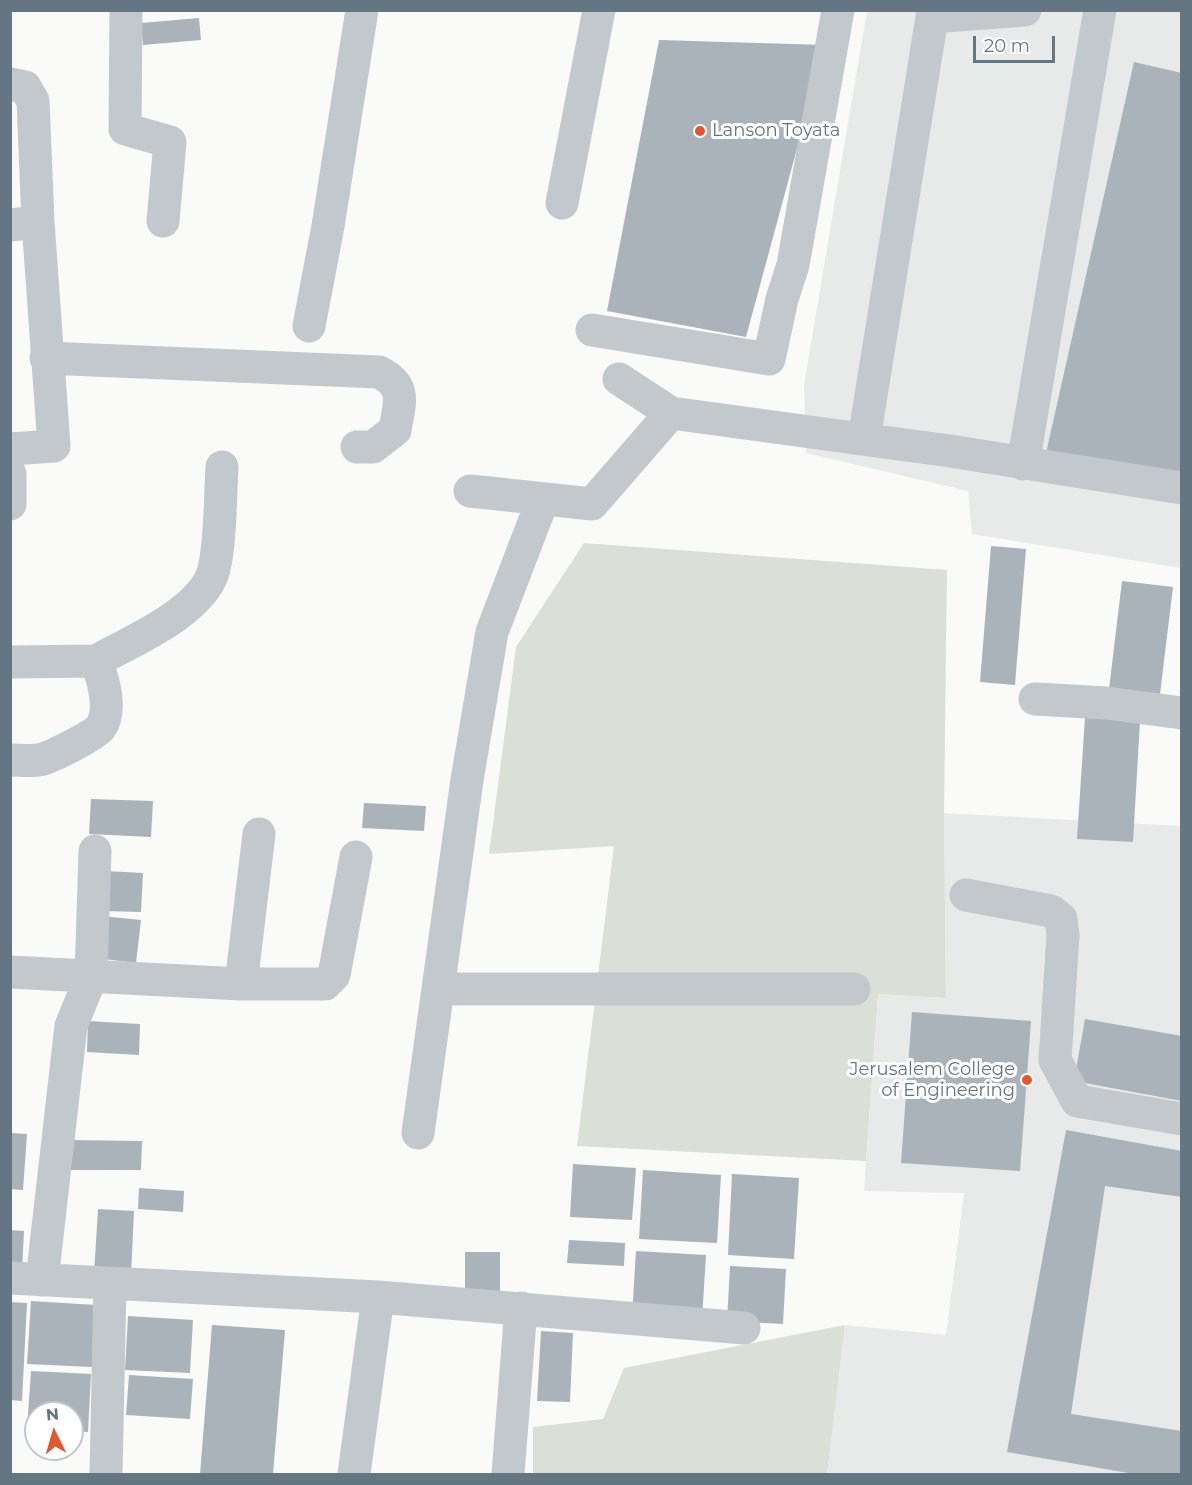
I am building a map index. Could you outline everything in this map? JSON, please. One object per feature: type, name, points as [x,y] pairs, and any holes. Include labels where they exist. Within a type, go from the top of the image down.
[{"type":"street","points":[[126,10],[125,129],[170,142],[163,221]]},
{"type":"street","points":[[309,326],[328,226],[362,10]]},
{"type":"street","points":[[562,203],[599,10]]},
{"type":"street","points":[[592,330],[769,359],[782,299],[793,265],[838,10]]},
{"type":"street","points":[[864,439],[932,14],[1025,10]]},
{"type":"street","points":[[1023,464],[1100,10]]},
{"type":"street","points":[[10,84],[25,87],[33,101],[24,223],[46,358],[54,446],[10,449]]},
{"type":"street","points":[[46,358],[379,372],[393,379],[400,393],[395,430],[373,447],[357,447]]},
{"type":"street","points":[[619,379],[671,413],[864,439],[1182,488]]},
{"type":"street","points":[[470,491],[592,504],[671,413]]},
{"type":"street","points":[[10,662],[96,661],[157,627],[199,598],[214,570],[222,466]]},
{"type":"street","points":[[10,474],[10,504]]},
{"type":"street","points":[[418,1133],[467,780],[492,632],[543,499]]},
{"type":"street","points":[[10,760],[42,759],[100,728],[104,721],[105,702],[103,678],[96,661]]},
{"type":"street","points":[[1035,699],[1106,703],[1182,712]]},
{"type":"street","points":[[241,984],[259,834]]},
{"type":"street","points":[[95,851],[91,978],[71,1026],[26,1279],[378,1297],[744,1328]]},
{"type":"street","points":[[10,972],[241,984],[324,984],[334,975],[356,857]]},
{"type":"street","points":[[966,895],[1051,911],[1061,919],[1063,935],[1055,1060],[1077,1101],[1182,1119]]},
{"type":"street","points":[[438,989],[854,989]]},
{"type":"street","points":[[106,1474],[110,1284]]},
{"type":"street","points":[[354,1474],[378,1297]]},
{"type":"street","points":[[508,1474],[521,1308]]},
{"type":"shaded area","points":[[867,11],[1181,11],[1181,568],[972,534],[968,491],[806,453],[804,385]]},
{"type":"shaded area","points":[[584,543],[947,570],[944,813],[946,998],[878,994],[866,1161],[577,1146],[614,846],[489,854],[516,647]]},
{"type":"shaded area","name":"Jerusalem College of Engineering","points":[[944,813],[1181,826],[1181,1474],[827,1474],[845,1325],[946,1335],[964,1193],[864,1191],[878,994],[946,998]]},
{"type":"shaded area","points":[[845,1325],[827,1474],[533,1474],[533,1427],[603,1419],[624,1368]]},
{"type":"building","points":[[199,18],[201,40],[143,45],[141,23]]},
{"type":"building","points":[[659,40],[825,45],[746,337],[607,311]]},
{"type":"building","points":[[1134,62],[1182,73],[1182,483],[1046,453]]},
{"type":"building","points":[[991,546],[1026,549],[1015,685],[980,682]]},
{"type":"building","points":[[1122,581],[1173,587],[1160,694],[1109,689]]},
{"type":"building","points":[[1085,717],[1140,721],[1133,842],[1077,839]]},
{"type":"building","points":[[91,799],[153,801],[151,837],[89,834]]},
{"type":"building","points":[[364,803],[426,806],[424,831],[362,828]]},
{"type":"building","points":[[106,871],[143,873],[141,912],[104,911]]},
{"type":"building","points":[[101,916],[141,920],[136,963],[96,958]]},
{"type":"building","points":[[912,1012],[1031,1021],[1020,1171],[901,1163]]},
{"type":"building","points":[[1085,1019],[1182,1036],[1182,1101],[1074,1081]]},
{"type":"building","points":[[88,1021],[140,1024],[139,1055],[87,1052]]},
{"type":"building","points":[[1066,1130],[1182,1151],[1182,1197],[1105,1186],[1071,1414],[1182,1431],[1182,1474],[1134,1474],[1007,1452]]},
{"type":"building","points":[[10,1133],[27,1134],[23,1190],[10,1189]]},
{"type":"building","points":[[68,1140],[142,1141],[141,1170],[68,1170]]},
{"type":"building","points":[[573,1164],[636,1168],[632,1220],[570,1217]]},
{"type":"building","points":[[643,1170],[721,1175],[717,1243],[639,1239]]},
{"type":"building","points":[[732,1174],[799,1178],[794,1259],[728,1255]]},
{"type":"building","points":[[139,1188],[184,1191],[183,1212],[138,1209]]},
{"type":"building","points":[[98,1209],[134,1211],[131,1276],[94,1274]]},
{"type":"building","points":[[10,1230],[24,1231],[22,1271],[10,1271]]},
{"type":"building","points":[[569,1240],[625,1243],[624,1266],[567,1263]]},
{"type":"building","points":[[636,1251],[706,1255],[702,1319],[632,1315]]},
{"type":"building","points":[[465,1252],[500,1252],[500,1296],[465,1296]]},
{"type":"building","points":[[730,1266],[786,1269],[783,1324],[727,1321]]},
{"type":"building","points":[[31,1301],[96,1305],[92,1367],[27,1364]]},
{"type":"building","points":[[10,1302],[27,1303],[22,1401],[10,1400]]},
{"type":"building","points":[[128,1316],[193,1320],[190,1373],[125,1370]]},
{"type":"building","points":[[212,1325],[285,1330],[273,1474],[200,1474]]},
{"type":"building","points":[[541,1331],[573,1333],[570,1402],[537,1401]]},
{"type":"building","points":[[31,1371],[91,1374],[88,1432],[84,1432],[84,1401],[29,1401]]},
{"type":"building","points":[[129,1375],[193,1379],[190,1419],[126,1415]]},
{"type":"place","name":"Lanson Toyata","points":[[700,131]]},
{"type":"place","name":"Jerusalem College of Engineering","points":[[1027,1080]]}]
